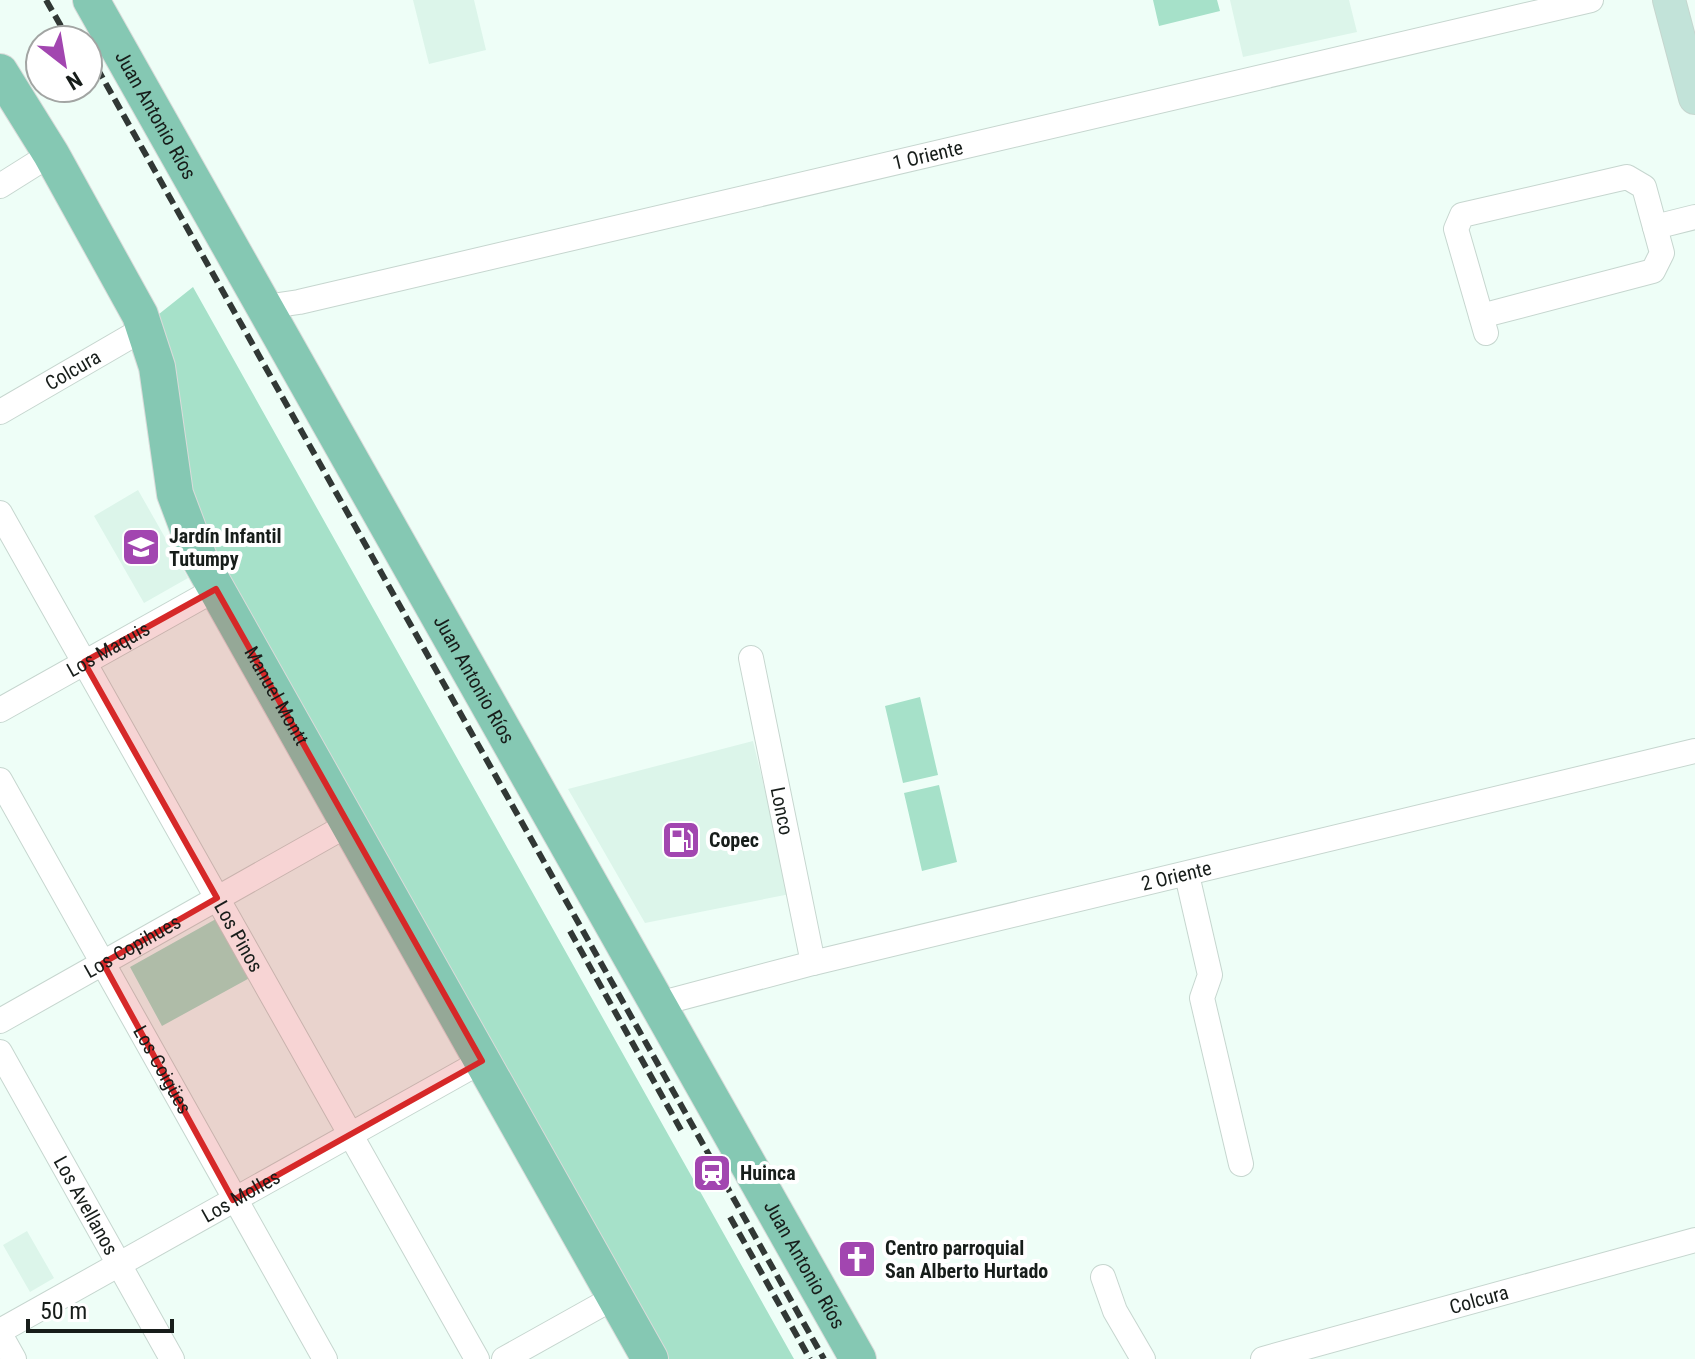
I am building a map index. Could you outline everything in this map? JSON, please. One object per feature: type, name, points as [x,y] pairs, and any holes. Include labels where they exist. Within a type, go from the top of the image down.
[{"type":"main road","name":"Juan Antonio Ríos","points":[[91,0],[858,1359]]},
{"type":"main road","name":"Manuel Montt","points":[[0,72],[51,154],[145,328],[161,389],[175,494],[188,534],[216,589],[650,1359]]},
{"type":"street","name":"1 Oriente","points":[[265,307],[299,302],[1591,0]]},
{"type":"street","points":[[1669,0],[1695,98]]},
{"type":"street","points":[[0,186],[51,154]]},
{"type":"street","points":[[1627,177],[1644,187],[1655,227],[1662,253],[1653,271],[1483,325],[1456,229],[1459,219],[1467,212],[1627,177]]},
{"type":"street","points":[[1655,227],[1695,217]]},
{"type":"street","name":"Colcura","points":[[3,403],[145,328]]},
{"type":"street","name":"Los Pinos","points":[[0,513],[477,1359]]},
{"type":"street","name":"Los Maquis","points":[[0,710],[216,589]]},
{"type":"street","name":"Lonco","points":[[751,658],[813,963]]},
{"type":"street","name":"2 Oriente","points":[[658,1004],[813,963],[1695,751]]},
{"type":"street","name":"Los Coigües","points":[[0,780],[325,1359]]},
{"type":"street","name":"Los Copihues","points":[[0,1021],[349,824]]},
{"type":"street","points":[[1187,875],[1210,975],[1202,998],[1241,1164]]},
{"type":"street","name":"Los Avellanos","points":[[0,1052],[172,1359]]},
{"type":"street","name":"Los Molles","points":[[0,1333],[482,1061]]},
{"type":"street","name":"Colcura","points":[[1263,1359],[1695,1240]]},
{"type":"street","points":[[1103,1277],[1115,1311],[1143,1359]]},
{"type":"street","points":[[504,1359],[615,1297]]},
{"type":"street","points":[[0,1333],[14,1359]]},
{"type":"highlighted area","points":[[216,589],[482,1061],[233,1200],[103,963],[217,898],[84,662]]},
{"type":"shaded area","points":[[413,0],[474,0],[486,50],[429,64]]},
{"type":"shaded area","points":[[1230,0],[1349,0],[1357,32],[1243,57]]},
{"type":"shaded area","name":"Jardín Infantil Tutumpy","points":[[138,490],[188,578],[144,603],[94,516]]},
{"type":"shaded area","points":[[753,741],[790,894],[645,923],[568,789]]},
{"type":"shaded area","points":[[27,1231],[54,1278],[30,1292],[3,1245]]},
{"type":"green space","points":[[1153,0],[1217,0],[1220,11],[1159,26]]},
{"type":"green space","points":[[193,287],[794,1359],[669,1359],[213,560],[198,530],[154,318]]},
{"type":"green space","points":[[920,697],[938,775],[903,783],[885,706]]},
{"type":"green space","points":[[939,785],[957,862],[922,871],[904,793]]},
{"type":"green space","points":[[232,910],[264,970],[162,1026],[130,967]]},
{"type":"railway","points":[[46,0],[60,24]]},
{"type":"railway","points":[[104,80],[824,1359]]},
{"type":"railway","points":[[570,931],[681,1130]]},
{"type":"railway","points":[[730,1217],[810,1359]]},
{"type":"place","name":"Jardín Infantil Tutumpy","points":[[141,547]]},
{"type":"place","name":"Copec","points":[[681,840]]},
{"type":"place","name":"Huinca","points":[[712,1173]]},
{"type":"place","name":"Centro parroquial San Alberto Hurtado","points":[[857,1259]]}]
